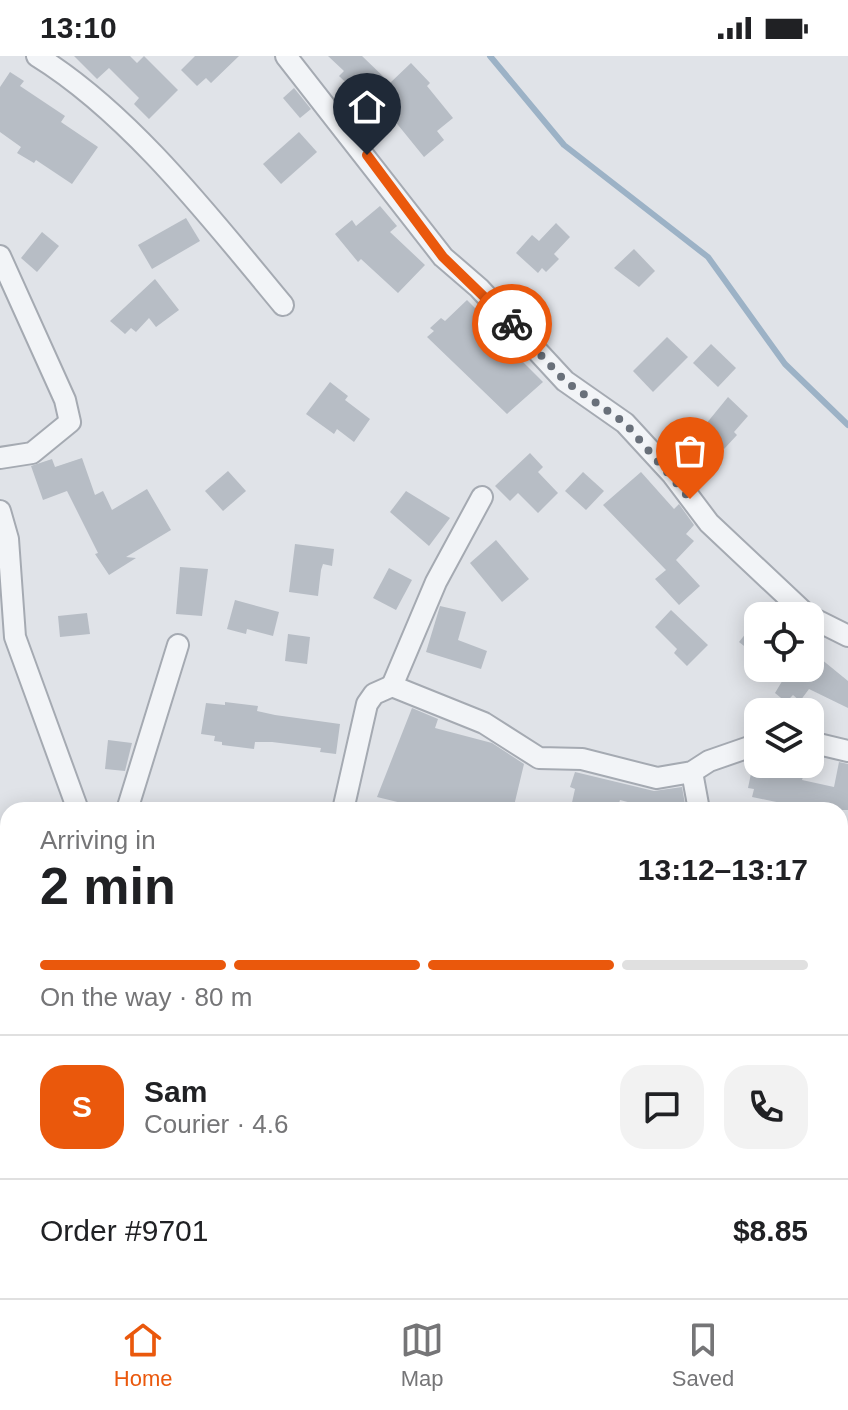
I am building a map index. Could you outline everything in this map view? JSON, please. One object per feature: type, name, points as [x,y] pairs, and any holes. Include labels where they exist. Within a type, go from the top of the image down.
[{"type":"street","points":[[37,56],[102,107],[180,180],[283,305]]},
{"type":"street","points":[[286,56],[443,257],[479,288],[565,381],[625,423],[672,474],[709,523],[793,602]]},
{"type":"street","points":[[0,256],[65,400],[70,422],[32,453],[0,458]]},
{"type":"street","points":[[345,802],[367,704],[374,694],[392,686],[436,582],[482,497]]},
{"type":"street","points":[[0,511],[8,539],[15,637],[75,802]]},
{"type":"street","points":[[824,624],[848,636]]},
{"type":"street","points":[[129,802],[178,645]]},
{"type":"street","points":[[392,686],[484,723],[539,758],[582,759],[657,778],[692,772],[709,761],[744,749]]},
{"type":"street","points":[[824,745],[848,751]]},
{"type":"street","points":[[692,772],[698,802]]},
{"type":"building","points":[[74,56],[130,56],[137,63],[144,56],[178,90],[149,119],[134,104],[139,98],[109,68],[97,79]]},
{"type":"building","points":[[195,56],[239,56],[211,83],[206,78],[197,86],[181,70]]},
{"type":"building","points":[[328,56],[362,56],[390,83],[411,63],[430,83],[427,86],[453,118],[437,131],[444,140],[424,157],[394,120],[390,124],[339,76],[344,71]]},
{"type":"building","points":[[10,72],[24,81],[20,86],[65,116],[61,122],[98,147],[72,184],[36,160],[34,163],[17,153],[21,147],[0,132],[0,87]]},
{"type":"building","points":[[294,88],[311,109],[300,118],[283,98]]},
{"type":"building","points":[[299,132],[317,152],[281,184],[263,164]]},
{"type":"building","points":[[380,206],[397,226],[390,232],[425,265],[398,293],[361,259],[358,262],[335,234],[352,220],[356,226]]},
{"type":"building","points":[[186,218],[200,241],[152,269],[138,245]]},
{"type":"building","points":[[556,223],[570,237],[554,254],[559,259],[546,272],[542,268],[538,273],[516,253],[532,235],[539,241]]},
{"type":"building","points":[[42,232],[59,246],[37,272],[21,258]]},
{"type":"building","points":[[634,249],[655,271],[639,287],[614,268]]},
{"type":"building","points":[[155,279],[179,310],[156,327],[149,318],[136,332],[131,328],[125,334],[110,321]]},
{"type":"building","points":[[467,300],[487,320],[484,323],[543,382],[507,414],[427,337],[434,331],[430,328],[441,318],[445,321]]},
{"type":"building","points":[[667,337],[688,357],[653,392],[633,371]]},
{"type":"building","points":[[711,344],[736,368],[718,387],[693,363]]},
{"type":"building","points":[[330,382],[348,396],[345,400],[370,419],[354,442],[337,429],[334,434],[306,414]]},
{"type":"building","points":[[728,397],[748,416],[734,432],[737,435],[724,449],[721,446],[715,452],[697,435]]},
{"type":"building","points":[[530,453],[543,467],[538,472],[558,493],[538,513],[518,493],[510,501],[495,486]]},
{"type":"building","points":[[82,458],[95,495],[103,491],[112,510],[147,489],[171,530],[126,557],[136,558],[109,575],[95,554],[98,553],[67,491],[43,500],[31,466],[52,459],[55,467]]},
{"type":"building","points":[[228,471],[246,491],[223,511],[205,491]]},
{"type":"building","points":[[583,472],[604,491],[586,510],[565,491]]},
{"type":"building","points":[[641,472],[674,509],[679,504],[694,525],[686,534],[694,541],[676,560],[700,586],[679,605],[655,579],[666,570],[603,505]]},
{"type":"building","points":[[406,491],[450,518],[429,546],[390,512]]},
{"type":"building","points":[[496,540],[529,579],[502,602],[470,563]]},
{"type":"building","points":[[295,544],[334,549],[332,566],[323,564],[318,596],[289,592]]},
{"type":"building","points":[[180,567],[208,569],[202,616],[176,614]]},
{"type":"building","points":[[389,568],[412,580],[396,610],[373,598]]},
{"type":"building","points":[[235,600],[279,612],[273,636],[247,629],[246,634],[227,629]]},
{"type":"building","points":[[440,606],[466,612],[458,640],[487,651],[481,669],[426,652]]},
{"type":"building","points":[[671,610],[708,645],[687,666],[674,653],[677,649],[655,627]]},
{"type":"building","points":[[87,613],[90,634],[60,637],[58,616]]},
{"type":"building","points":[[288,634],[310,637],[307,664],[285,661]]},
{"type":"building","points":[[824,661],[848,681],[848,708],[809,689],[802,698],[793,695],[781,698],[775,693],[782,682],[824,682]]},
{"type":"building","points":[[225,702],[258,706],[257,711],[275,715],[340,724],[336,754],[320,752],[321,748],[272,742],[255,742],[254,749],[222,745],[222,742],[214,741],[215,736],[201,734],[206,703],[225,705]]},
{"type":"building","points":[[412,708],[438,719],[435,728],[492,743],[524,764],[515,802],[398,802],[377,797]]},
{"type":"building","points":[[108,740],[132,743],[125,771],[105,769]]},
{"type":"building","points":[[839,762],[848,764],[848,802],[776,802],[752,797],[754,789],[748,788],[750,778],[802,780],[834,787]]},
{"type":"building","points":[[575,772],[654,791],[682,787],[685,802],[572,802],[575,789],[570,787]]},
{"type":"waterway","points":[[490,56],[564,145],[708,257],[785,364],[848,425]]},
{"type":"way so far","points":[[512,324],[565,381],[625,423],[672,474],[690,499]]},
{"type":"route","points":[[367,155],[443,257],[479,288],[512,324]]}]
